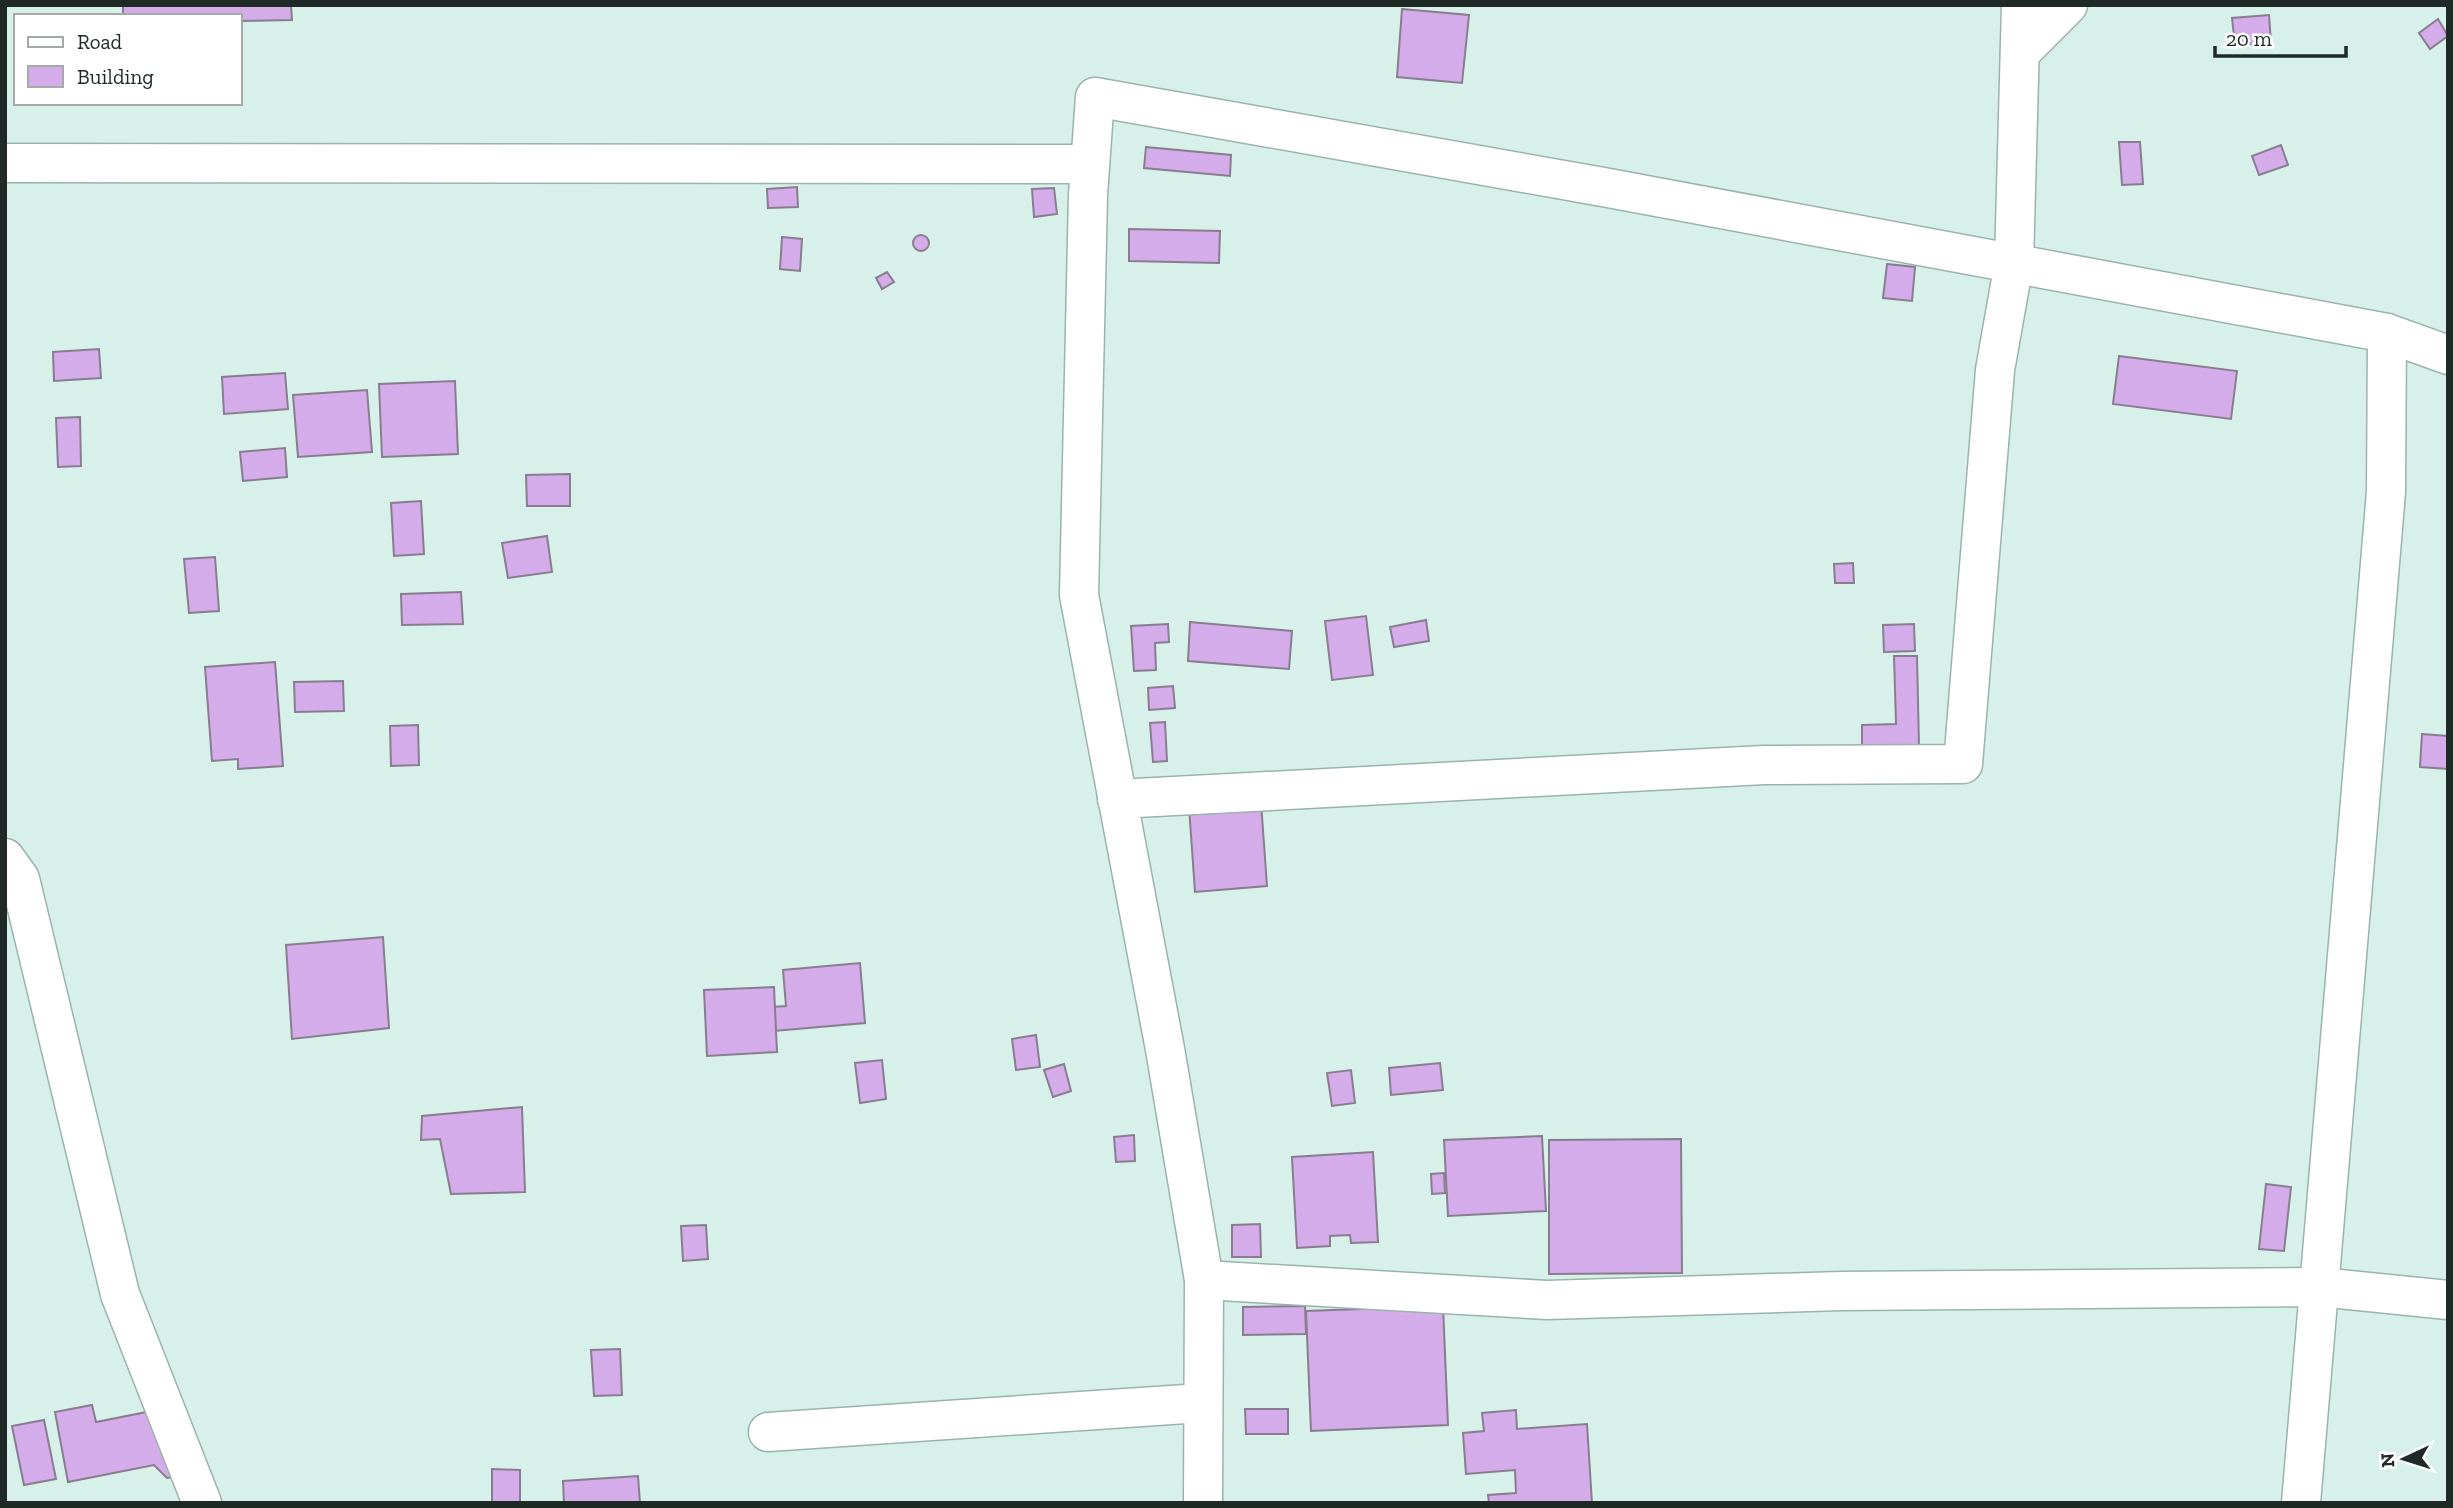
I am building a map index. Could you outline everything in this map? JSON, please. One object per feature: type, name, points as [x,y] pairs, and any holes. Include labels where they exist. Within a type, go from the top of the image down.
[{"type":"street","points":[[1117,799],[1764,765],[1963,764],[1995,370],[2014,263],[2021,5]]},
{"type":"street","points":[[2020,53],[2068,5]]},
{"type":"street","points":[[1203,1503],[1203,1280],[1165,1049],[1079,595],[1094,97],[2014,263],[2387,334],[2448,355]]},
{"type":"street","points":[[5,163],[1090,164]]},
{"type":"street","points":[[2301,1503],[2386,492],[2387,334]]},
{"type":"street","points":[[5,858],[20,879],[120,1294],[202,1503]]},
{"type":"street","points":[[1203,1280],[1547,1300],[1841,1291],[2320,1287],[2448,1300]]},
{"type":"street","points":[[768,1432],[1201,1403]]},
{"type":"building","points":[[123,5],[291,5],[292,20],[242,21],[242,14],[123,14]]},
{"type":"building","points":[[1402,9],[1469,15],[1462,83],[1397,77]]},
{"type":"building","points":[[2269,15],[2271,42],[2235,45],[2232,18]]},
{"type":"building","points":[[2438,19],[2448,36],[2430,49],[2419,33]]},
{"type":"building","points":[[2119,142],[2140,142],[2143,184],[2122,185]]},
{"type":"building","points":[[2281,145],[2288,165],[2259,175],[2252,156]]},
{"type":"building","points":[[1146,147],[1231,155],[1230,176],[1144,168]]},
{"type":"building","points":[[797,187],[798,207],[768,208],[767,189]]},
{"type":"building","points":[[1054,188],[1057,214],[1034,217],[1032,189]]},
{"type":"building","points":[[1129,229],[1220,231],[1219,263],[1129,261]]},
{"type":"building","points":[[918,235],[924,235],[929,243],[927,249],[918,251],[913,246],[913,240]]},
{"type":"building","points":[[782,237],[802,239],[800,271],[780,269]]},
{"type":"building","points":[[1887,264],[1915,267],[1912,301],[1883,298]]},
{"type":"building","points":[[887,272],[894,282],[882,289],[876,278]]},
{"type":"building","points":[[99,349],[101,378],[54,381],[53,352]]},
{"type":"building","points":[[2119,356],[2237,371],[2231,419],[2113,404]]},
{"type":"building","points":[[285,373],[288,409],[224,414],[222,377]]},
{"type":"building","points":[[455,381],[458,454],[382,457],[379,384]]},
{"type":"building","points":[[367,390],[372,452],[298,457],[293,395]]},
{"type":"building","points":[[80,417],[81,466],[58,467],[56,418]]},
{"type":"building","points":[[285,448],[287,477],[243,481],[240,452]]},
{"type":"building","points":[[570,474],[570,506],[527,506],[526,475]]},
{"type":"building","points":[[421,501],[424,554],[394,556],[391,503]]},
{"type":"building","points":[[547,536],[552,572],[508,578],[502,543]]},
{"type":"building","points":[[215,557],[219,611],[189,613],[184,559]]},
{"type":"building","points":[[1853,563],[1854,583],[1835,583],[1834,564]]},
{"type":"building","points":[[461,592],[463,624],[402,625],[401,594]]},
{"type":"building","points":[[1366,616],[1373,675],[1332,680],[1325,621]]},
{"type":"building","points":[[1426,620],[1429,641],[1394,647],[1390,627]]},
{"type":"building","points":[[1190,622],[1292,631],[1289,669],[1188,661]]},
{"type":"building","points":[[1168,624],[1169,642],[1155,643],[1156,670],[1134,671],[1131,626]]},
{"type":"building","points":[[1914,624],[1915,651],[1884,652],[1883,625]]},
{"type":"building","points":[[1894,656],[1917,656],[1919,746],[1862,747],[1862,725],[1896,724]]},
{"type":"building","points":[[275,662],[283,766],[238,769],[238,759],[212,761],[205,667]]},
{"type":"building","points":[[343,681],[344,711],[295,712],[294,682]]},
{"type":"building","points":[[1173,686],[1175,708],[1149,710],[1148,688]]},
{"type":"building","points":[[1165,722],[1167,761],[1153,762],[1150,723]]},
{"type":"building","points":[[418,725],[419,765],[391,766],[390,726]]},
{"type":"building","points":[[2422,734],[2448,736],[2448,769],[2420,767]]},
{"type":"building","points":[[1261,802],[1267,886],[1195,892],[1189,807]]},
{"type":"building","points":[[383,937],[389,1028],[292,1039],[286,945]]},
{"type":"building","points":[[860,963],[865,1023],[774,1031],[771,1007],[786,1006],[783,970]]},
{"type":"building","points":[[774,987],[777,1052],[707,1056],[704,990]]},
{"type":"building","points":[[1036,1035],[1040,1067],[1016,1070],[1012,1039]]},
{"type":"building","points":[[882,1060],[886,1099],[860,1103],[855,1063]]},
{"type":"building","points":[[1440,1063],[1443,1090],[1391,1095],[1389,1068]]},
{"type":"building","points":[[1064,1064],[1071,1091],[1053,1097],[1044,1070]]},
{"type":"building","points":[[1351,1070],[1355,1103],[1332,1106],[1327,1073]]},
{"type":"building","points":[[522,1107],[525,1192],[451,1194],[440,1139],[421,1140],[422,1116]]},
{"type":"building","points":[[1134,1135],[1135,1161],[1116,1162],[1114,1137]]},
{"type":"building","points":[[1542,1136],[1546,1211],[1448,1216],[1444,1140]]},
{"type":"building","points":[[1681,1139],[1682,1273],[1549,1274],[1549,1140]]},
{"type":"building","points":[[1373,1152],[1378,1242],[1351,1243],[1350,1235],[1330,1236],[1330,1246],[1297,1248],[1292,1157]]},
{"type":"building","points":[[1444,1173],[1445,1193],[1432,1194],[1431,1174]]},
{"type":"building","points":[[2266,1184],[2291,1187],[2284,1251],[2259,1249]]},
{"type":"building","points":[[1260,1224],[1261,1257],[1232,1257],[1232,1225]]},
{"type":"building","points":[[706,1225],[708,1259],[683,1261],[681,1226]]},
{"type":"building","points":[[1305,1306],[1306,1334],[1243,1335],[1243,1307]]},
{"type":"building","points":[[1443,1306],[1448,1425],[1311,1431],[1306,1311]]},
{"type":"building","points":[[620,1349],[622,1395],[594,1396],[591,1350]]},
{"type":"building","points":[[92,1405],[96,1422],[172,1407],[185,1475],[167,1478],[154,1465],[68,1482],[55,1412]]},
{"type":"building","points":[[1245,1409],[1288,1409],[1288,1434],[1246,1434]]},
{"type":"building","points":[[1516,1410],[1517,1429],[1587,1424],[1592,1503],[1489,1503],[1488,1495],[1516,1493],[1515,1470],[1466,1474],[1463,1433],[1484,1431],[1482,1413]]},
{"type":"building","points":[[44,1420],[56,1479],[24,1485],[12,1426]]},
{"type":"building","points":[[492,1469],[520,1470],[520,1503],[492,1503]]},
{"type":"building","points":[[638,1476],[640,1503],[564,1503],[563,1481]]}]
